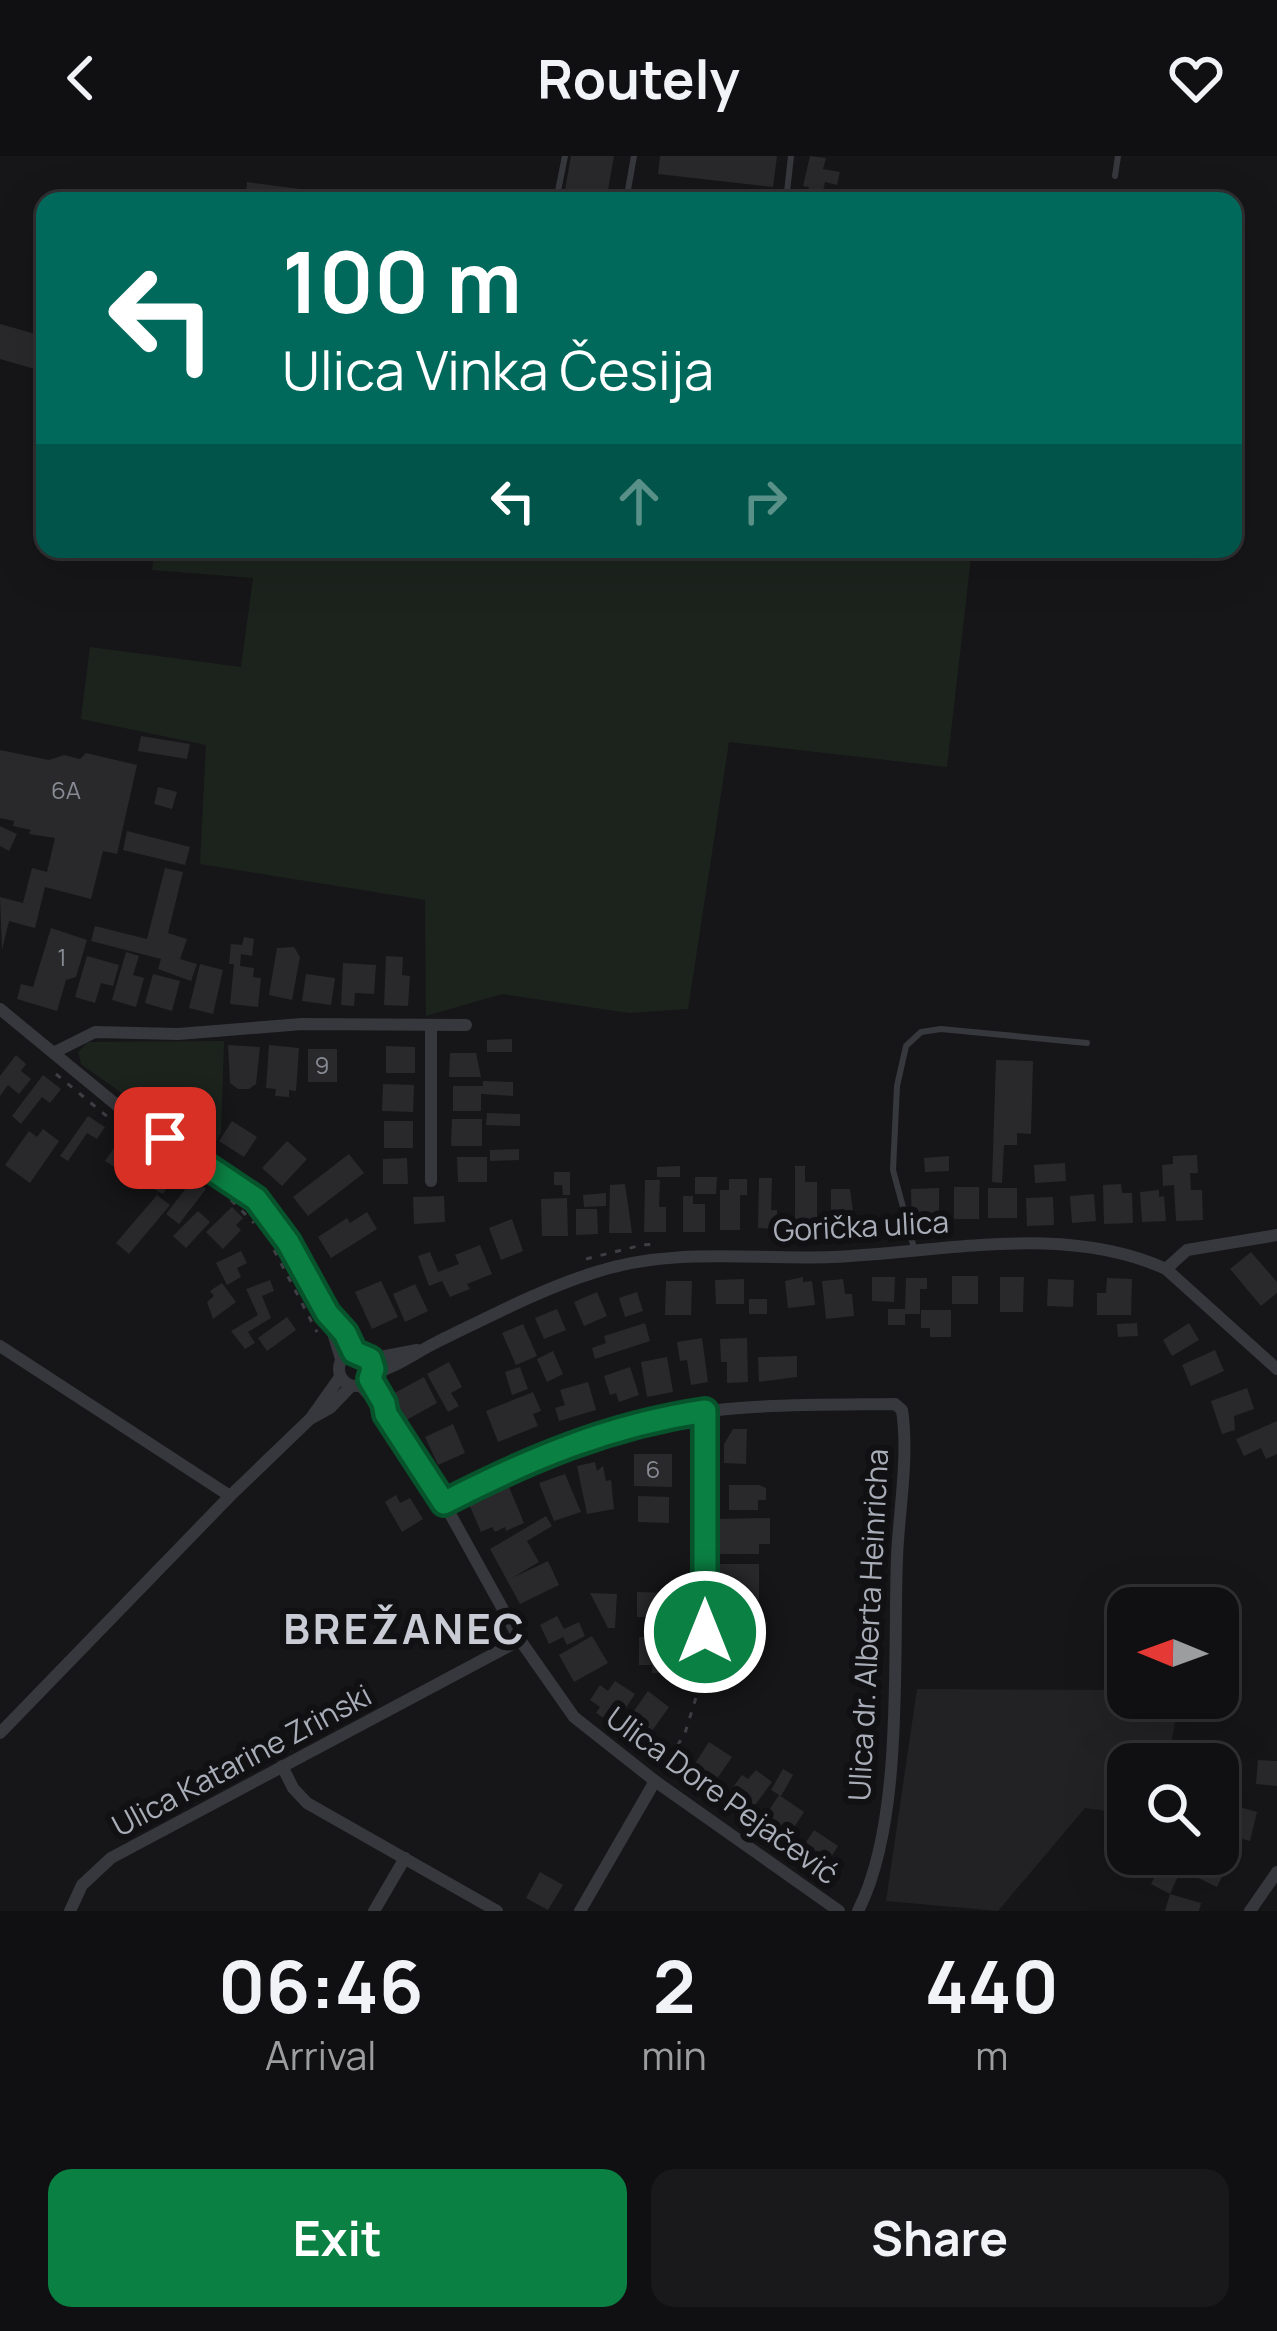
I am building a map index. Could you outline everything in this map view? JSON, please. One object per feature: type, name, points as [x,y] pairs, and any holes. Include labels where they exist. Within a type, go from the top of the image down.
[{"type":"street","points":[[0,1010],[130,1116],[256,1199],[288,1242],[327,1313],[345,1333],[347,1356],[361,1377]]},
{"type":"street","points":[[55,1052],[95,1032],[178,1034],[302,1024],[466,1025]]},
{"type":"street","points":[[431,1028],[431,1181]]},
{"type":"street","points":[[1166,1269],[1187,1250],[1277,1235]]},
{"type":"street","name":"Gorička ulica","points":[[361,1377],[566,1282],[642,1259],[827,1257],[969,1246],[1096,1247],[1166,1269],[1277,1370]]},
{"type":"street","points":[[327,1313],[334,1339],[361,1377]]},
{"type":"street","points":[[0,1346],[230,1496]]},
{"type":"street","points":[[2,1727],[310,1419],[322,1398],[361,1377]]},
{"type":"street","name":"Ulica Dore Pejačević","points":[[361,1377],[384,1403],[386,1414],[444,1503],[520,1640],[574,1717],[839,1911]]},
{"type":"street","name":"Ulica dr. Alberta Heinricha","points":[[705,1411],[895,1404],[902,1410],[889,1769],[870,1888],[858,1911]]},
{"type":"street","points":[[444,1503],[574,1442],[644,1421],[705,1411],[705,1676]]},
{"type":"street","name":"Ulica Katarine Zrinski","points":[[70,1911],[82,1885],[111,1858],[520,1640]]},
{"type":"street","points":[[282,1766],[292,1789],[307,1803],[497,1911]]},
{"type":"street","points":[[580,1911],[655,1780]]},
{"type":"street","points":[[374,1911],[405,1858]]},
{"type":"street","points":[[1250,1911],[1277,1872]]},
{"type":"lane","points":[[558,192],[565,156]]},
{"type":"lane","points":[[628,192],[634,156]]},
{"type":"lane","points":[[783,192],[791,156]]},
{"type":"lane","points":[[1115,176],[1118,156]]},
{"type":"lane","points":[[915,1251],[891,1155],[901,1062],[912,1038],[928,1029],[941,1029],[1087,1043]]},
{"type":"path","points":[[42,1062],[112,1120]]},
{"type":"path","points":[[230,1199],[264,1233]]},
{"type":"path","points":[[569,1266],[616,1250],[662,1244]]},
{"type":"path","points":[[272,1247],[324,1344],[334,1339]]},
{"type":"path","points":[[655,1780],[685,1733],[705,1676]]},
{"type":"shaded area","points":[[154,558],[971,558],[947,767],[729,742],[688,1009],[629,1013],[502,994],[426,1016],[425,900],[200,864],[206,745],[81,719],[90,647],[241,667],[253,578],[152,570]]},
{"type":"shaded area","points":[[224,1041],[221,1133],[208,1155],[81,1064],[78,1052],[88,1042]]},
{"type":"shaded area","points":[[917,1689],[1107,1690],[1107,1719],[1176,1719],[1172,1743],[1107,1743],[1107,1811],[1085,1808],[998,1911],[886,1901]]},
{"type":"building","points":[[571,156],[614,156],[608,192],[565,192]]},
{"type":"building","points":[[660,156],[777,156],[773,187],[658,174]]},
{"type":"building","points":[[810,156],[826,158],[823,169],[840,172],[837,185],[825,182],[823,192],[808,192],[809,187],[803,186]]},
{"type":"building","points":[[247,182],[323,192],[246,192]]},
{"type":"building","points":[[0,324],[36,334],[36,369],[0,359]]},
{"type":"building","points":[[141,736],[190,744],[187,759],[138,751]]},
{"type":"building","points":[[0,750],[49,760],[64,755],[80,759],[86,753],[137,765],[117,854],[103,851],[91,899],[45,887],[35,928],[9,921],[2,950],[0,897],[23,903],[32,868],[47,872],[55,838],[29,834],[31,830],[0,818]]},
{"type":"building","points":[[158,787],[177,792],[172,809],[154,804]]},
{"type":"building","points":[[0,826],[17,834],[9,851],[0,846]]},
{"type":"building","points":[[127,831],[190,847],[185,865],[123,850]]},
{"type":"building","points":[[165,868],[183,872],[168,933],[187,939],[180,959],[197,964],[191,981],[158,969],[161,959],[91,941],[95,926],[147,939]]},
{"type":"building","points":[[51,928],[87,940],[76,977],[66,980],[57,1011],[17,999],[21,984],[33,987]]},
{"type":"building","points":[[244,937],[254,939],[252,956],[241,954],[240,966],[254,968],[253,977],[261,978],[258,1007],[230,1004],[231,944],[242,945]]},
{"type":"building","points":[[294,947],[300,957],[292,1000],[269,995],[277,948]]},
{"type":"building","points":[[126,952],[139,956],[133,975],[144,978],[136,1007],[112,1000]]},
{"type":"building","points":[[87,956],[119,965],[113,986],[101,983],[95,1003],[75,997]]},
{"type":"building","points":[[386,956],[403,957],[402,975],[410,976],[408,1006],[384,1005]]},
{"type":"building","points":[[343,963],[376,965],[374,994],[355,993],[354,1006],[341,1005]]},
{"type":"building","points":[[200,964],[223,970],[213,1014],[189,1008]]},
{"type":"building","points":[[153,974],[180,981],[172,1011],[145,1003]]},
{"type":"building","points":[[306,974],[335,978],[331,1005],[302,1001]]},
{"type":"building","points":[[512,1039],[512,1052],[487,1052],[487,1040]]},
{"type":"building","points":[[228,1045],[260,1047],[256,1084],[249,1089],[230,1083]]},
{"type":"building","points":[[269,1045],[299,1048],[296,1091],[289,1090],[289,1097],[275,1096],[276,1089],[266,1088]]},
{"type":"building","points":[[386,1046],[415,1047],[415,1073],[386,1073]]},
{"type":"building","points":[[308,1049],[337,1049],[337,1082],[308,1082]]},
{"type":"building","points":[[450,1053],[476,1053],[481,1077],[449,1077]]},
{"type":"building","points":[[16,1055],[26,1064],[21,1071],[31,1079],[19,1094],[8,1085],[0,1096],[0,1076]]},
{"type":"building","points":[[996,1060],[1033,1061],[1031,1134],[1017,1133],[1017,1145],[1004,1145],[1002,1183],[992,1182]]},
{"type":"building","points":[[43,1075],[61,1089],[50,1103],[42,1097],[21,1124],[12,1116]]},
{"type":"building","points":[[483,1081],[513,1082],[513,1096],[481,1094],[481,1111],[453,1111],[453,1086],[483,1086]]},
{"type":"building","points":[[383,1084],[414,1085],[413,1112],[382,1111]]},
{"type":"building","points":[[487,1113],[520,1114],[520,1126],[486,1125]]},
{"type":"building","points":[[88,1116],[105,1127],[97,1139],[87,1133],[68,1161],[60,1156]]},
{"type":"building","points":[[452,1119],[482,1119],[482,1146],[451,1146]]},
{"type":"building","points":[[232,1121],[257,1137],[244,1157],[219,1141]]},
{"type":"building","points":[[384,1121],[413,1121],[413,1148],[384,1148]]},
{"type":"building","points":[[43,1129],[59,1141],[30,1183],[5,1165],[29,1131],[37,1137]]},
{"type":"building","points":[[121,1138],[143,1152],[128,1176],[105,1161]]},
{"type":"building","points":[[287,1141],[307,1159],[282,1186],[262,1168]]},
{"type":"building","points":[[519,1149],[519,1160],[490,1161],[490,1150]]},
{"type":"building","points":[[349,1154],[364,1173],[308,1216],[293,1197]]},
{"type":"building","points":[[1197,1155],[1198,1173],[1190,1173],[1191,1190],[1202,1190],[1203,1220],[1176,1221],[1174,1185],[1163,1186],[1162,1165],[1173,1164],[1173,1156]]},
{"type":"building","points":[[949,1156],[949,1171],[925,1172],[924,1158]]},
{"type":"building","points":[[457,1157],[487,1157],[487,1182],[458,1182]]},
{"type":"building","points":[[407,1158],[408,1184],[383,1184],[383,1159]]},
{"type":"building","points":[[151,1162],[174,1175],[163,1194],[140,1181]]},
{"type":"building","points":[[1065,1163],[1066,1181],[1035,1183],[1034,1165]]},
{"type":"building","points":[[680,1166],[680,1177],[657,1177],[657,1167]]},
{"type":"building","points":[[795,1166],[805,1166],[805,1182],[817,1182],[817,1228],[795,1228]]},
{"type":"building","points":[[554,1172],[570,1172],[570,1195],[563,1195],[562,1185],[554,1185]]},
{"type":"building","points":[[695,1177],[717,1177],[716,1194],[695,1194]]},
{"type":"building","points":[[759,1178],[772,1178],[771,1210],[777,1210],[777,1229],[758,1228]]},
{"type":"building","points":[[193,1179],[206,1189],[179,1224],[166,1214]]},
{"type":"building","points":[[729,1179],[747,1179],[747,1195],[740,1195],[740,1230],[720,1230],[720,1190],[729,1190]]},
{"type":"building","points":[[645,1180],[660,1180],[659,1207],[666,1207],[666,1232],[644,1232]]},
{"type":"building","points":[[625,1184],[632,1233],[609,1233],[610,1185]]},
{"type":"building","points":[[1121,1184],[1122,1193],[1132,1193],[1133,1223],[1104,1224],[1103,1185]]},
{"type":"building","points":[[954,1187],[979,1187],[979,1219],[954,1219]]},
{"type":"building","points":[[939,1188],[939,1225],[912,1226],[911,1189]]},
{"type":"building","points":[[988,1188],[1017,1188],[1017,1218],[988,1218]]},
{"type":"building","points":[[831,1189],[850,1189],[855,1227],[831,1227]]},
{"type":"building","points":[[1159,1190],[1166,1221],[1142,1222],[1140,1192]]},
{"type":"building","points":[[606,1193],[606,1206],[584,1207],[583,1195]]},
{"type":"building","points":[[1094,1194],[1096,1221],[1072,1223],[1070,1196]]},
{"type":"building","points":[[157,1195],[170,1205],[129,1254],[116,1243]]},
{"type":"building","points":[[444,1196],[445,1222],[414,1224],[413,1197]]},
{"type":"building","points":[[683,1196],[693,1196],[693,1204],[705,1204],[705,1232],[683,1232]]},
{"type":"building","points":[[1053,1197],[1054,1225],[1027,1226],[1026,1198]]},
{"type":"building","points":[[567,1198],[568,1236],[542,1236],[541,1199]]},
{"type":"building","points":[[232,1207],[243,1218],[236,1225],[241,1230],[223,1249],[206,1232]]},
{"type":"building","points":[[576,1209],[597,1209],[598,1234],[576,1235]]},
{"type":"building","points":[[198,1211],[210,1222],[186,1248],[173,1236]]},
{"type":"building","points":[[367,1212],[377,1229],[331,1258],[318,1237],[347,1218],[350,1223]]},
{"type":"building","points":[[512,1219],[523,1251],[501,1260],[489,1228]]},
{"type":"building","points":[[480,1245],[492,1274],[450,1297],[442,1281],[429,1286],[418,1256],[430,1252],[438,1272],[459,1264],[455,1255]]},
{"type":"building","points":[[241,1251],[247,1263],[237,1268],[241,1277],[227,1285],[216,1263]]},
{"type":"building","points":[[1251,1252],[1277,1282],[1277,1293],[1261,1306],[1230,1269]]},
{"type":"building","points":[[952,1276],[978,1276],[978,1304],[952,1304]]},
{"type":"building","points":[[803,1277],[803,1282],[812,1281],[815,1305],[788,1308],[785,1281]]},
{"type":"building","points":[[872,1277],[895,1277],[894,1302],[872,1301]]},
{"type":"building","points":[[1000,1277],[1024,1277],[1023,1312],[1000,1312]]},
{"type":"building","points":[[906,1278],[927,1278],[927,1289],[920,1289],[920,1314],[905,1314],[905,1325],[888,1325],[888,1309],[905,1309]]},
{"type":"building","points":[[1107,1278],[1132,1279],[1131,1315],[1097,1315],[1097,1293],[1106,1293]]},
{"type":"building","points":[[744,1279],[744,1304],[716,1304],[715,1280]]},
{"type":"building","points":[[843,1279],[845,1294],[852,1294],[854,1316],[826,1319],[822,1281]]},
{"type":"building","points":[[1048,1279],[1074,1280],[1073,1307],[1047,1306]]},
{"type":"building","points":[[270,1280],[274,1291],[262,1296],[271,1318],[248,1332],[255,1343],[245,1349],[231,1331],[258,1315],[246,1289]]},
{"type":"building","points":[[381,1281],[398,1317],[372,1329],[355,1292]]},
{"type":"building","points":[[666,1281],[692,1281],[691,1315],[665,1315]]},
{"type":"building","points":[[222,1283],[236,1302],[213,1319],[207,1302],[214,1296],[210,1291]]},
{"type":"building","points":[[415,1284],[428,1311],[405,1322],[393,1294]]},
{"type":"building","points":[[597,1292],[607,1316],[584,1326],[574,1302]]},
{"type":"building","points":[[637,1292],[643,1311],[625,1317],[619,1298]]},
{"type":"building","points":[[749,1299],[767,1299],[767,1314],[749,1314]]},
{"type":"building","points":[[557,1309],[566,1330],[544,1339],[535,1318]]},
{"type":"building","points":[[921,1310],[951,1310],[951,1337],[930,1337],[930,1328],[921,1328]]},
{"type":"building","points":[[287,1317],[296,1330],[267,1351],[258,1338]]},
{"type":"building","points":[[645,1323],[650,1341],[595,1359],[592,1348],[606,1343],[604,1336]]},
{"type":"building","points":[[1137,1323],[1138,1336],[1118,1337],[1117,1324]]},
{"type":"building","points":[[1189,1323],[1199,1340],[1172,1356],[1163,1340]]},
{"type":"building","points":[[523,1324],[537,1356],[516,1365],[502,1333]]},
{"type":"building","points":[[702,1338],[708,1382],[691,1385],[687,1360],[680,1361],[677,1342]]},
{"type":"building","points":[[747,1338],[748,1382],[727,1383],[720,1339]]},
{"type":"building","points":[[1215,1350],[1224,1371],[1191,1386],[1182,1365]]},
{"type":"building","points":[[553,1351],[563,1374],[547,1382],[537,1359]]},
{"type":"building","points":[[797,1356],[797,1377],[759,1382],[758,1357]]},
{"type":"building","points":[[667,1357],[673,1392],[647,1397],[641,1362]]},
{"type":"building","points":[[449,1362],[462,1387],[451,1393],[459,1406],[448,1412],[427,1374]]},
{"type":"building","points":[[520,1367],[528,1389],[512,1395],[505,1372]]},
{"type":"building","points":[[630,1367],[639,1395],[619,1402],[616,1393],[610,1395],[604,1376]]},
{"type":"building","points":[[424,1377],[437,1403],[401,1423],[387,1397]]},
{"type":"building","points":[[588,1382],[596,1410],[559,1421],[555,1408],[565,1405],[560,1390]]},
{"type":"building","points":[[1247,1388],[1254,1409],[1234,1416],[1235,1430],[1222,1434],[1211,1401]]},
{"type":"building","points":[[533,1392],[541,1411],[533,1414],[538,1426],[498,1442],[486,1411]]},
{"type":"building","points":[[1277,1421],[1277,1454],[1266,1459],[1261,1448],[1244,1456],[1236,1439]]},
{"type":"building","points":[[453,1424],[465,1453],[438,1465],[425,1437]]},
{"type":"building","points":[[733,1429],[747,1429],[746,1464],[724,1463],[724,1444]]},
{"type":"building","points":[[634,1454],[672,1454],[672,1487],[634,1486]]},
{"type":"building","points":[[595,1462],[597,1471],[603,1466],[606,1481],[611,1480],[614,1509],[587,1514],[577,1466]]},
{"type":"building","points":[[565,1474],[581,1512],[554,1521],[539,1483]]},
{"type":"building","points":[[729,1485],[759,1485],[766,1488],[766,1500],[758,1500],[758,1510],[729,1510]]},
{"type":"building","points":[[509,1487],[524,1523],[506,1531],[505,1527],[495,1532],[492,1527],[481,1532],[469,1504]]},
{"type":"building","points":[[396,1495],[400,1503],[410,1498],[423,1519],[402,1532],[385,1502]]},
{"type":"building","points":[[638,1496],[669,1497],[669,1523],[638,1522]]},
{"type":"building","points":[[546,1516],[552,1526],[527,1541],[539,1562],[512,1578],[548,1561],[559,1585],[520,1604],[490,1549]]},
{"type":"building","points":[[770,1518],[770,1544],[759,1544],[759,1554],[719,1554],[719,1519]]},
{"type":"building","points":[[719,1564],[759,1564],[759,1600],[719,1600]]},
{"type":"building","points":[[637,1592],[669,1593],[669,1628],[650,1628],[650,1617],[637,1617]]},
{"type":"building","points":[[590,1593],[617,1594],[615,1628],[608,1628]]},
{"type":"building","points":[[723,1611],[761,1612],[761,1622],[767,1622],[761,1647],[722,1646]]},
{"type":"building","points":[[557,1616],[564,1629],[579,1622],[585,1636],[567,1645],[563,1637],[549,1644],[540,1625]]},
{"type":"building","points":[[592,1636],[608,1663],[574,1682],[559,1655]]},
{"type":"building","points":[[639,1637],[669,1637],[669,1673],[652,1673],[652,1665],[639,1665]]},
{"type":"building","points":[[615,1681],[635,1694],[618,1720],[610,1715],[607,1720],[596,1713],[600,1707],[590,1700],[600,1685],[608,1691]]},
{"type":"building","points":[[648,1691],[669,1707],[649,1735],[624,1725]]},
{"type":"building","points":[[709,1742],[732,1757],[714,1783],[692,1768]]},
{"type":"building","points":[[1258,1760],[1277,1761],[1277,1786],[1256,1784]]},
{"type":"building","points":[[783,1769],[793,1775],[781,1796],[771,1790]]},
{"type":"building","points":[[756,1770],[772,1782],[750,1812],[727,1795],[742,1775],[748,1779]]},
{"type":"building","points":[[779,1795],[804,1812],[787,1838],[762,1821]]},
{"type":"building","points":[[1239,1807],[1257,1812],[1250,1841],[1239,1838]]},
{"type":"building","points":[[814,1830],[838,1846],[824,1868],[810,1858],[805,1866],[795,1859]]},
{"type":"building","points":[[540,1872],[563,1885],[548,1910],[526,1898]]},
{"type":"building","points":[[1156,1875],[1178,1876],[1170,1894],[1151,1884]]},
{"type":"building","points":[[1192,1875],[1223,1875],[1217,1887]]},
{"type":"building","points":[[1170,1894],[1201,1903],[1199,1911],[1165,1911]]},
{"type":"district","name":"BREŽANEC","points":[[405,1629]]},
{"type":"route","points":[[165,1138],[256,1199],[275,1221],[327,1313],[354,1352],[370,1359],[370,1379],[386,1414],[444,1503],[574,1442],[644,1421],[705,1411],[705,1632]]}]
